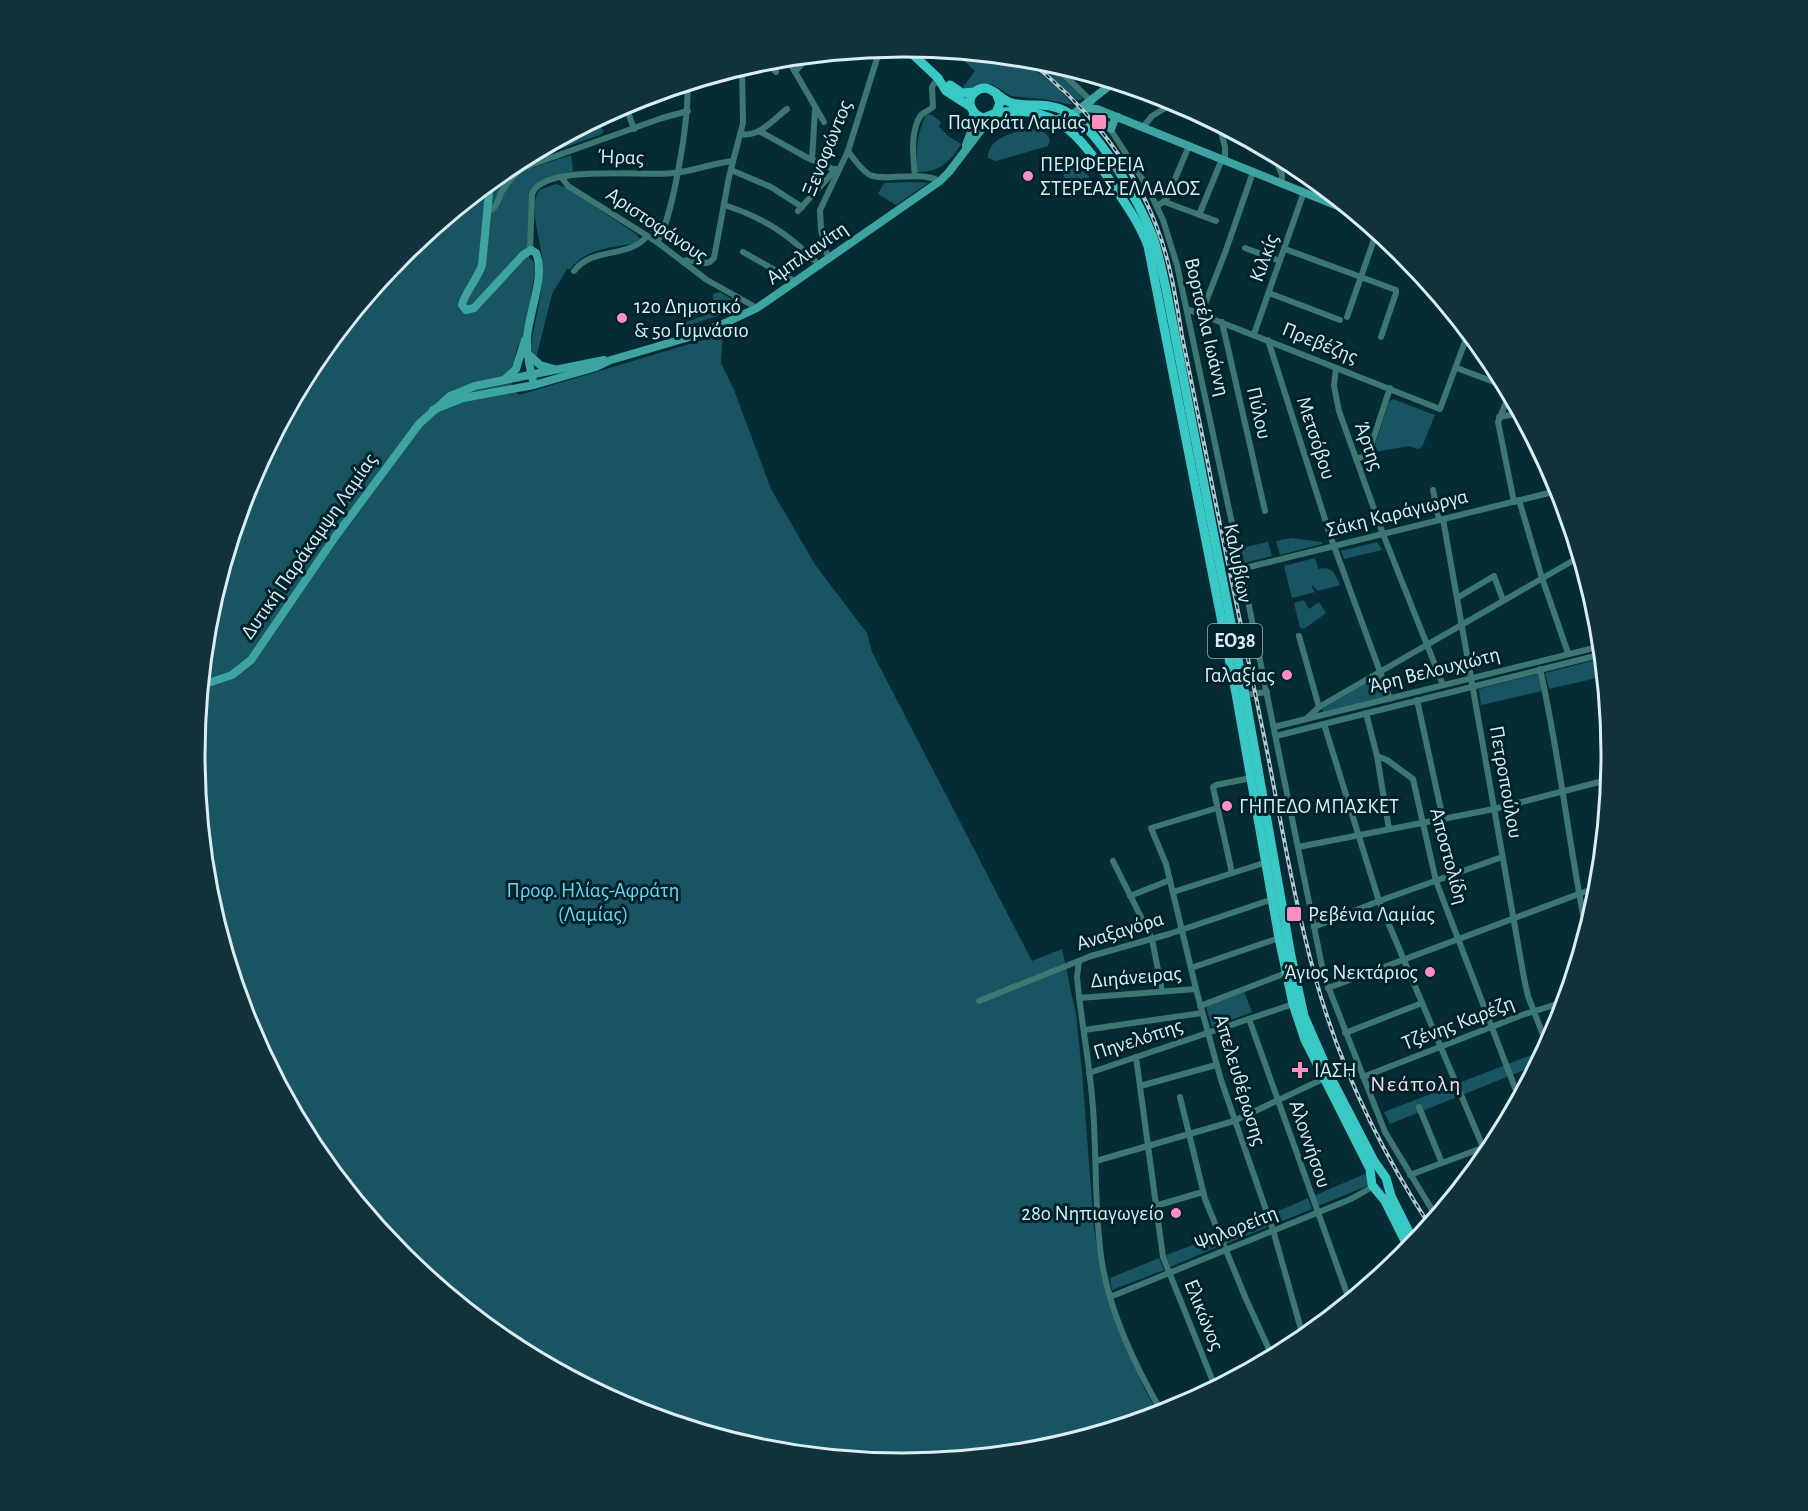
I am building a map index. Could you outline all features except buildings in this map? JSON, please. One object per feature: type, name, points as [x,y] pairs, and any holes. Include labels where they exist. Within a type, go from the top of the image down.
[{"type":"main road","name":"ΕΟ38","points":[[918,57],[938,78],[946,91],[981,118],[993,115]]},
{"type":"main road","name":"ΕΟ38","points":[[922,57],[925,64]]},
{"type":"main road","name":"ΕΟ38","points":[[938,78],[959,92],[975,92],[986,88],[996,93]]},
{"type":"main road","points":[[1053,120],[1072,115],[1106,87]]},
{"type":"main road","points":[[972,110],[970,101],[975,92]]},
{"type":"main road","points":[[993,115],[1000,103],[996,93]]},
{"type":"main road","name":"Καλυβίων","points":[[996,93],[1010,102],[1049,105],[1072,115],[1086,127],[1118,170],[1145,220],[1157,250],[1245,695],[1305,1040],[1369,1166],[1373,1184],[1405,1241]]},
{"type":"main road","points":[[1081,108],[1097,109],[1332,204]]},
{"type":"main road","name":"Αμπλιανίτη","points":[[965,148],[972,129],[972,110]]},
{"type":"main road","name":"Καλυβίων","points":[[993,115],[1029,113],[1053,120],[1070,129],[1084,143],[1135,218],[1148,246],[1210,558],[1286,973],[1322,1059],[1385,1178],[1391,1196],[1411,1235]]},
{"type":"main road","name":"Αμπλιανίτη","points":[[529,381],[596,367],[611,360],[686,338],[757,308],[940,181],[993,115]]},
{"type":"main road","points":[[1110,129],[1118,117]]},
{"type":"main road","points":[[488,194],[482,265],[479,276],[462,300],[464,309],[470,310],[476,307],[513,264],[530,251],[536,253],[539,266],[524,353],[514,372],[501,382]]},
{"type":"main road","points":[[524,353],[543,367],[564,368]]},
{"type":"main road","points":[[524,353],[529,381]]},
{"type":"main road","name":"Αμπλιανίτη","points":[[564,368],[611,360]]},
{"type":"main road","name":"Δυτική Παράκαμψη Λαμίας","points":[[433,410],[462,398],[529,381],[564,368]]},
{"type":"main road","name":"Δυτική Παράκαμψη Λαμίας","points":[[209,683],[232,675],[251,660],[341,528],[410,435],[433,410],[458,392],[476,386],[529,381]]},
{"type":"main road","points":[[1373,1184],[1382,1188],[1386,1185],[1385,1178]]},
{"type":"street","name":"Ξενοφώντος","points":[[830,259],[825,250],[820,210],[848,151],[877,58]]},
{"type":"street","points":[[795,72],[801,65]]},
{"type":"street","points":[[792,66],[824,122]]},
{"type":"street","points":[[683,262],[687,260],[705,263],[713,260],[744,118],[742,76]]},
{"type":"street","name":"Βορτσέλα Ιωάννη","points":[[1066,76],[1090,99],[1137,169],[1157,206],[1171,245],[1187,309],[1324,976],[1385,1132],[1433,1211]]},
{"type":"street","points":[[915,175],[916,130],[922,114],[933,107],[932,87],[938,78]]},
{"type":"street","points":[[657,242],[665,225],[677,173],[688,111],[687,92]]},
{"type":"street","points":[[812,160],[816,108]]},
{"type":"street","points":[[1143,127],[1152,116],[1165,108]]},
{"type":"street","points":[[741,134],[749,135],[759,131],[787,109]]},
{"type":"street","points":[[534,164],[688,111]]},
{"type":"street","points":[[629,114],[634,129]]},
{"type":"street","points":[[759,131],[835,170]]},
{"type":"street","points":[[1199,215],[1224,160],[1225,147],[1222,134]]},
{"type":"street","points":[[1157,206],[1165,202],[1189,146]]},
{"type":"street","points":[[848,151],[863,169],[874,176],[915,175],[940,181]]},
{"type":"street","name":"Ήρας","points":[[530,251],[534,190],[544,184],[587,172],[677,173],[733,160]]},
{"type":"street","points":[[731,170],[771,187],[800,209],[842,164]]},
{"type":"street","points":[[1279,167],[1282,184]]},
{"type":"street","points":[[1201,314],[1253,172]]},
{"type":"street","points":[[487,209],[491,210],[495,207],[511,178]]},
{"type":"street","name":"Αριστοφάνους","points":[[562,178],[568,186],[657,242],[735,297],[757,308]]},
{"type":"street","points":[[492,192],[494,197],[500,195]]},
{"type":"street","name":"Κιλκίς","points":[[1254,334],[1304,192]]},
{"type":"street","points":[[1165,202],[1216,221]]},
{"type":"street","points":[[724,205],[770,224],[794,240],[820,266]]},
{"type":"street","points":[[574,271],[592,257],[634,247],[642,243],[647,236]]},
{"type":"street","points":[[1347,317],[1374,239]]},
{"type":"street","points":[[1245,248],[1280,261]]},
{"type":"street","points":[[1285,249],[1396,290],[1381,337]]},
{"type":"street","points":[[743,252],[796,282]]},
{"type":"street","points":[[1269,293],[1340,320]]},
{"type":"street","points":[[735,297],[742,316]]},
{"type":"street","name":"Πρεβέζης","points":[[1187,309],[1440,409],[1456,368]]},
{"type":"street","name":"Πύλου","points":[[1222,322],[1264,511]]},
{"type":"street","name":"Μετσόβου","points":[[1268,340],[1334,546],[1390,699]]},
{"type":"street","points":[[1465,340],[1456,368],[1494,382]]},
{"type":"street","name":"Άρτης","points":[[1336,368],[1335,395],[1356,459],[1443,685]]},
{"type":"street","points":[[1356,459],[1366,456],[1369,452],[1390,388]]},
{"type":"street","points":[[1506,401],[1498,422],[1517,501],[1568,653]]},
{"type":"street","points":[[1499,417],[1513,414]]},
{"type":"street","name":"Πετροπούλου","points":[[1433,490],[1462,624],[1526,985],[1543,1036]]},
{"type":"street","name":"Σάκη Καράγιωργα","points":[[1241,569],[1551,493]]},
{"type":"street","points":[[1305,720],[1319,707],[1574,560]]},
{"type":"street","points":[[1457,598],[1494,576],[1503,600]]},
{"type":"street","points":[[1299,636],[1319,707]]},
{"type":"street","name":"Άρη Βελουχιώτη","points":[[1274,728],[1594,648]]},
{"type":"street","name":"Άρη Βελουχιώτη","points":[[1276,736],[1596,656]]},
{"type":"street","points":[[1540,669],[1583,918]]},
{"type":"street","points":[[1245,695],[1267,692]]},
{"type":"street","points":[[1417,700],[1443,819]]},
{"type":"street","points":[[1366,713],[1377,756],[1389,829]]},
{"type":"street","points":[[1324,724],[1379,901],[1484,1145]]},
{"type":"street","name":"Αποστολίδη","points":[[1377,756],[1387,760],[1413,779],[1436,881],[1516,1091]]},
{"type":"street","points":[[1232,873],[1213,787],[1251,778]]},
{"type":"street","points":[[1298,847],[1494,809],[1601,781]]},
{"type":"street","name":"Απελευθέρωσης","points":[[1217,808],[1151,828],[1165,859],[1216,1065],[1273,1230],[1301,1330]]},
{"type":"street","points":[[1314,927],[1502,857]]},
{"type":"street","points":[[1113,861],[1152,939],[1161,992]]},
{"type":"street","points":[[1173,892],[1267,862]]},
{"type":"street","points":[[1130,896],[1170,880]]},
{"type":"street","points":[[1328,988],[1589,890]]},
{"type":"street","name":"Αναξαγόρα","points":[[979,1001],[1079,961],[1273,899]]},
{"type":"street","points":[[1191,968],[1279,938]]},
{"type":"street","points":[[1079,961],[1077,977],[1093,1107],[1100,1242],[1110,1297],[1132,1355],[1159,1406]]},
{"type":"street","points":[[1084,1030],[1201,1009],[1286,973]]},
{"type":"street","name":"Διηάνειρας","points":[[1079,998],[1196,989]]},
{"type":"street","name":"Πηνελόπης","points":[[1089,1072],[1297,1003]]},
{"type":"street","points":[[1345,1033],[1422,1003]]},
{"type":"street","name":"Τζένης Καρέζη","points":[[1363,1077],[1491,1027],[1556,1005]]},
{"type":"street","name":"Αλοννήσου","points":[[1249,1019],[1347,1295]]},
{"type":"street","name":"Ελικώνος","points":[[1136,1057],[1162,1251],[1212,1382]]},
{"type":"street","points":[[1140,1086],[1216,1065]]},
{"type":"street","points":[[1096,1161],[1234,1121],[1323,1079]]},
{"type":"street","points":[[1180,1097],[1203,1192],[1225,1249],[1269,1350]]},
{"type":"street","points":[[1419,1107],[1443,1162]]},
{"type":"street","points":[[1410,1175],[1482,1148]]},
{"type":"street","name":"Ψηλορείτη","points":[[1110,1297],[1359,1195],[1373,1184]]},
{"type":"street","points":[[1155,1206],[1203,1192]]},
{"type":"green space","points":[[962,59],[1034,69],[1057,87],[1073,105],[1011,96],[992,84],[965,89],[963,87],[975,71]]},
{"type":"green space","points":[[1044,71],[1061,75],[1066,79],[1083,98],[1078,101]]},
{"type":"green space","points":[[926,114],[932,115],[941,122],[939,127],[961,144],[943,165],[925,172],[917,172],[918,142]]},
{"type":"green space","name":"Προφ. Ηλίας-Αφράτη (Λαμίας)","points":[[600,127],[604,131],[600,135],[556,151]]},
{"type":"green space","points":[[1029,129],[1047,134],[1050,140],[1048,146],[996,161],[988,158],[992,145],[1002,137]]},
{"type":"green space","name":"Προφ. Ηλίας-Αφράτη (Λαμίας)","points":[[571,155],[573,171],[545,179],[531,189],[529,258],[533,261],[535,268],[528,319],[524,335],[517,347],[511,388],[519,395],[723,334],[721,363],[734,390],[771,489],[816,566],[867,633],[872,652],[1032,961],[1062,949],[1076,1015],[1094,1228],[1101,1274],[1119,1330],[1155,1407],[1129,1417],[1040,1441],[950,1453],[858,1453],[813,1448],[768,1441],[679,1417],[595,1382],[555,1360],[479,1310],[443,1281],[379,1216],[350,1181],[323,1144],[299,1105],[278,1064],[259,1023],[229,936],[211,847],[205,756],[207,710],[211,664],[229,575],[259,488],[278,447],[323,367],[350,330],[379,295],[443,230],[479,201],[532,165],[532,168]]},
{"type":"green space","points":[[1059,156],[1071,157],[1079,162],[1091,181],[1089,188],[1068,193]]},
{"type":"green space","points":[[884,183],[928,183],[896,205],[878,194]]},
{"type":"green space","points":[[556,184],[567,188],[636,234],[640,239],[637,243],[592,252],[567,269],[552,294],[536,358],[531,346],[543,270],[535,206],[539,190]]},
{"type":"green space","points":[[720,292],[734,303],[729,312],[681,328],[686,322],[712,313],[713,294]]},
{"type":"green space","points":[[1393,399],[1435,415],[1422,447],[1418,449],[1409,446],[1375,452],[1375,445],[1389,402]]},
{"type":"green space","points":[[1291,538],[1322,542],[1322,544],[1280,555],[1276,541]]},
{"type":"green space","points":[[1268,542],[1272,556],[1244,563],[1241,548]]},
{"type":"green space","points":[[1377,542],[1382,550],[1344,559],[1341,551]]},
{"type":"green space","points":[[1315,558],[1318,569],[1330,570],[1335,574],[1340,585],[1318,591],[1311,586],[1315,592],[1292,598],[1284,566]]},
{"type":"green space","points":[[1304,600],[1309,609],[1319,602],[1326,613],[1304,629],[1300,628],[1294,603]]},
{"type":"green space","points":[[1596,660],[1598,678],[1549,689],[1545,673]]},
{"type":"green space","points":[[1538,674],[1542,691],[1481,705],[1479,689]]},
{"type":"green space","points":[[1379,675],[1387,697],[1323,712],[1322,709]]},
{"type":"green space","points":[[1244,991],[1252,1012],[1212,1027],[1206,1006]]},
{"type":"green space","points":[[1535,1054],[1528,1069],[1390,1124],[1384,1112]]},
{"type":"green space","points":[[1367,1173],[1367,1186],[1318,1206],[1314,1196]]},
{"type":"green space","points":[[1308,1198],[1312,1209],[1275,1224],[1272,1214]]},
{"type":"green space","points":[[1264,1217],[1268,1227],[1226,1244],[1222,1234]]},
{"type":"green space","points":[[1217,1236],[1222,1245],[1170,1267],[1166,1255]]},
{"type":"green space","points":[[1159,1258],[1164,1270],[1112,1290],[1110,1278]]},
{"type":"railway","points":[[1040,70],[1085,112],[1118,154],[1145,200],[1161,238],[1172,280],[1308,952],[1337,1045],[1364,1108],[1395,1168],[1426,1219]]},
{"type":"place","name":"Παγκράτι Λαμίας","points":[[1099,122]]},
{"type":"place","name":"ΠΕΡΙΦΕΡΕΙΑ ΣΤΕΡΕΑΣ ΕΛΛΑΔΟΣ","points":[[1028,176]]},
{"type":"place","name":"12ο Δημοτικό & 5ο Γυμνάσιο","points":[[622,318]]},
{"type":"place","name":"Γαλαξίας","points":[[1287,675]]},
{"type":"place","name":"ΓΗΠΕΔΟ ΜΠΑΣΚΕΤ","points":[[1227,806]]},
{"type":"place","name":"Ρεβένια Λαμίας","points":[[1294,914]]},
{"type":"place","name":"Άγιος Νεκτάριος","points":[[1430,972]]},
{"type":"place","name":"ΙΑΣΗ","points":[[1300,1070]]},
{"type":"place","name":"28ο Νηπιαγωγείο","points":[[1176,1213]]},
{"type":"district","name":"Νεάπολη","points":[[1416,1084]]}]
